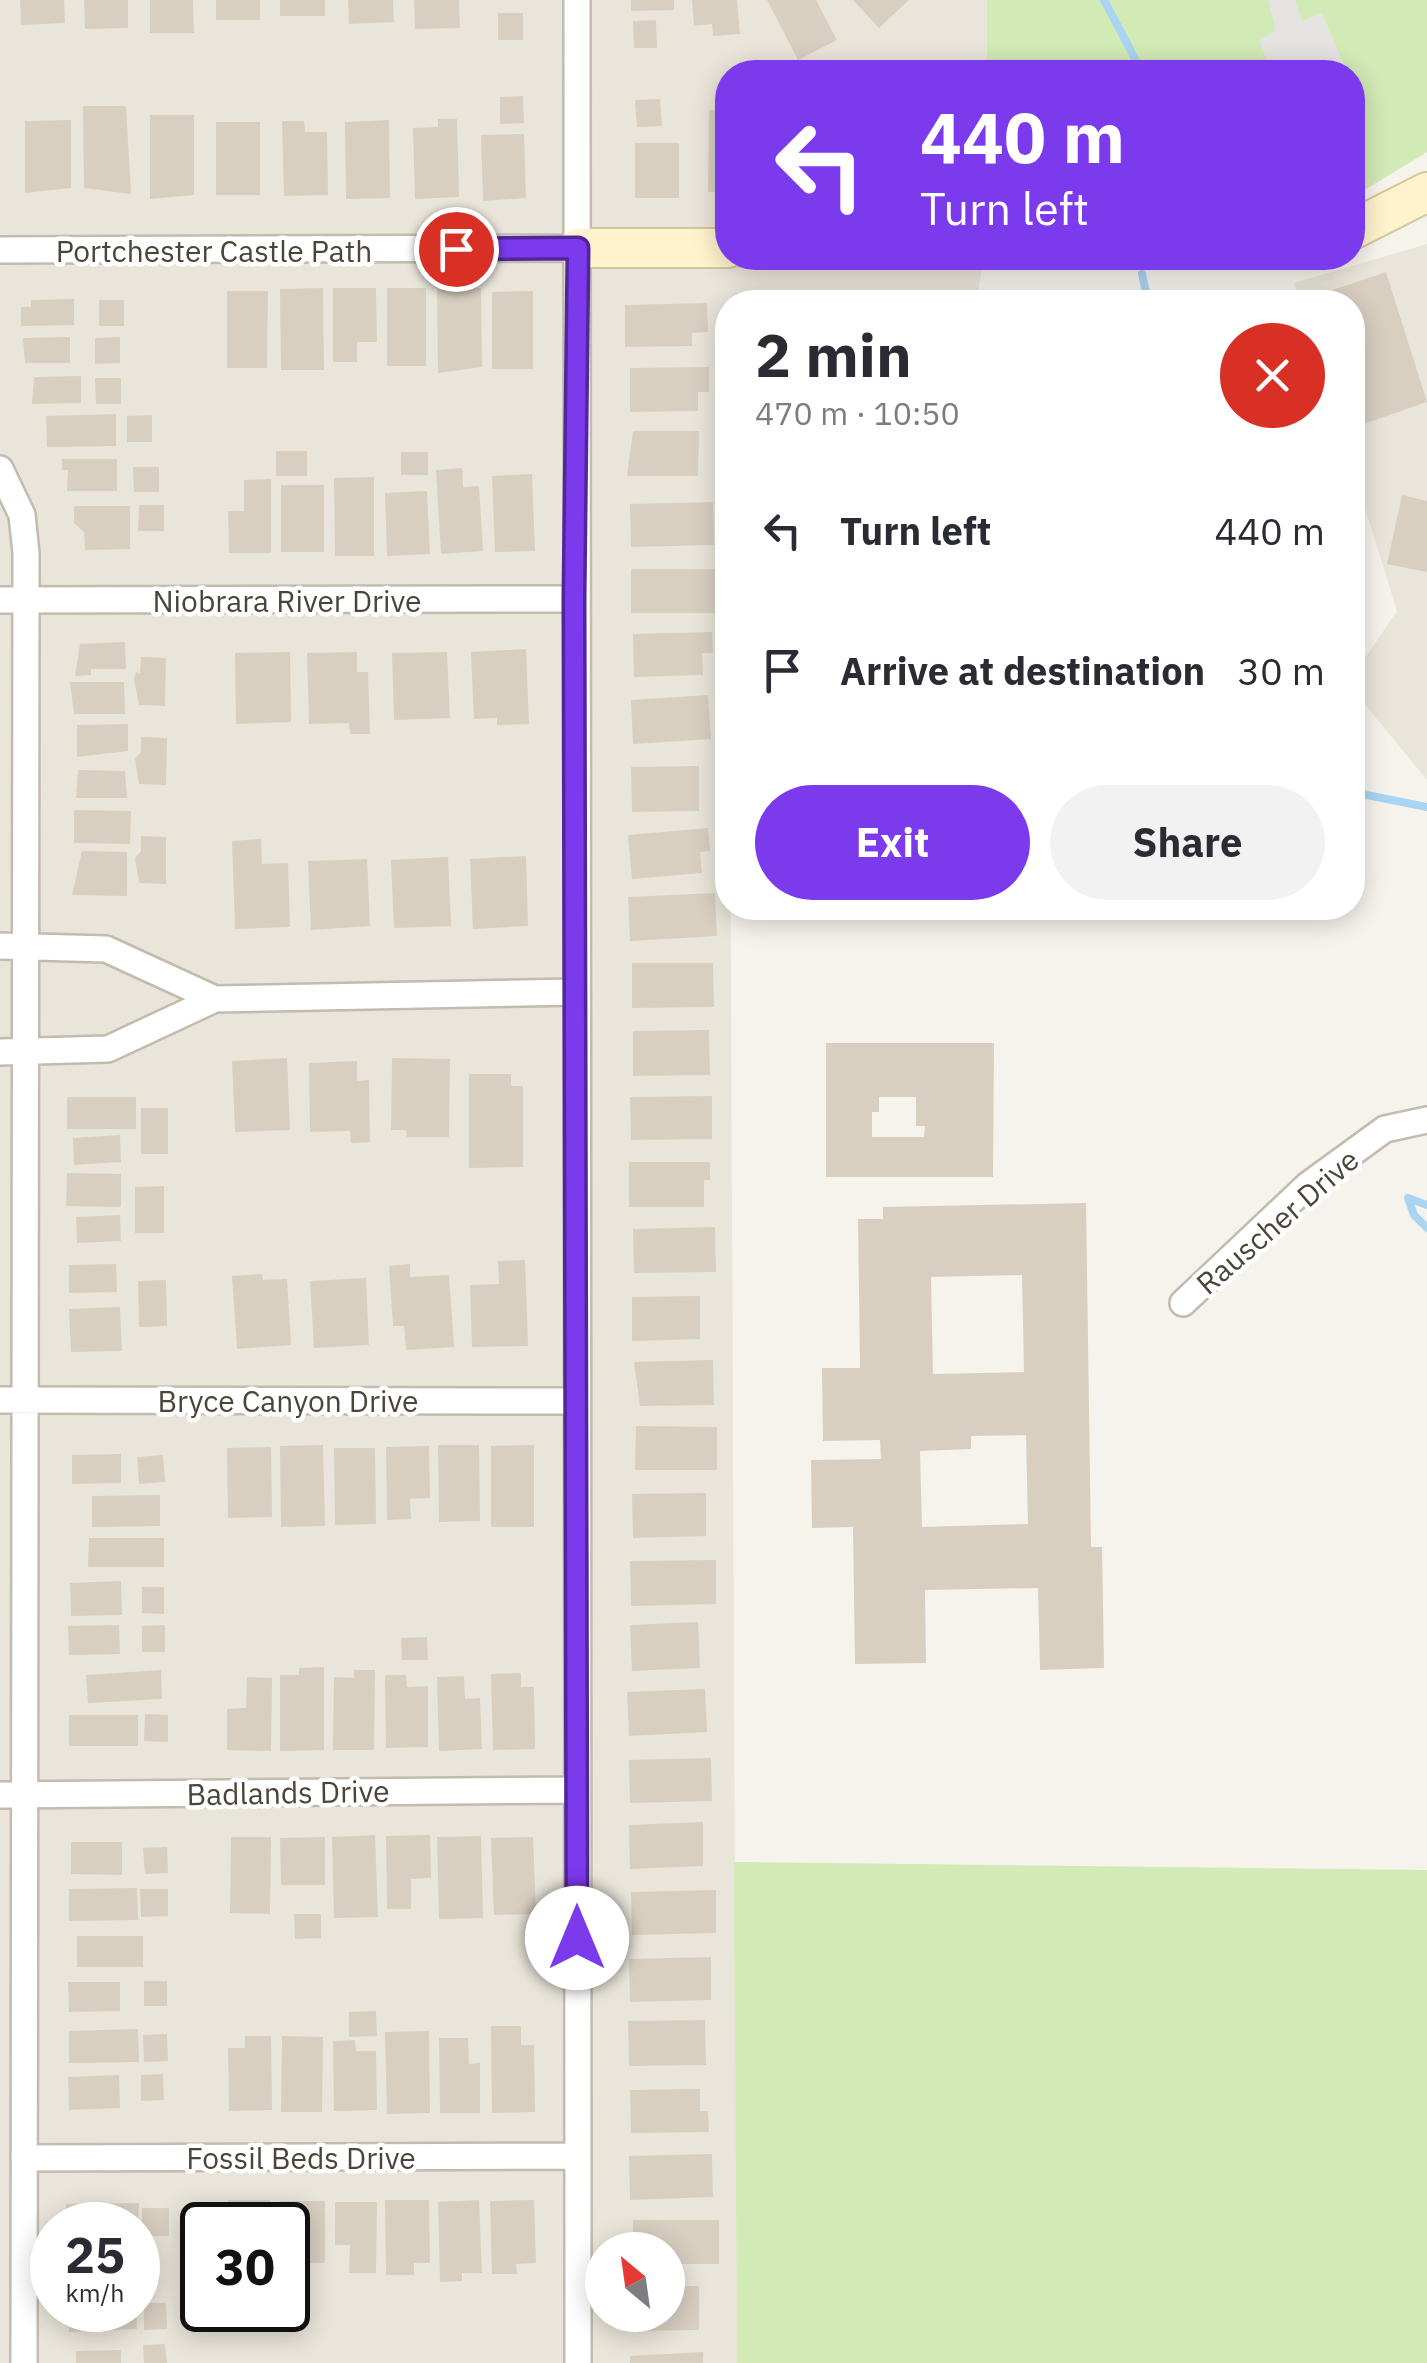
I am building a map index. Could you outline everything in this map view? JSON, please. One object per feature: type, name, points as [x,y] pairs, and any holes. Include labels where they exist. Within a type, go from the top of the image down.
[{"type":"street","points":[[577,0],[574,599],[578,2363]]},
{"type":"street","points":[[1365,223],[1427,192]]},
{"type":"street","name":"Portchester Castle Path","points":[[0,250],[715,248]]},
{"type":"street","points":[[0,468],[24,525],[12,600],[12,1795],[24,2158],[24,2363]]},
{"type":"street","name":"Niobrara River Drive","points":[[12,600],[574,599]]},
{"type":"street","points":[[13,946],[106,949],[215,999]]},
{"type":"street","points":[[13,1052],[108,1049],[215,999],[575,992]]},
{"type":"street","name":"Rauscher Drive","points":[[1184,1303],[1308,1184],[1385,1129],[1427,1120]]},
{"type":"street","name":"Bryce Canyon Drive","points":[[12,1400],[576,1400]]},
{"type":"street","name":"Badlands Drive","points":[[12,1795],[576,1790]]},
{"type":"street","name":"Fossil Beds Drive","points":[[24,2158],[577,2156]]},
{"type":"shaded area","points":[[0,0],[987,0],[987,60],[715,60],[715,270],[981,270],[979,290],[715,290],[715,920],[731,920],[737,2363],[0,2363]]},
{"type":"shaded area","points":[[1268,0],[1295,0],[1302,21],[1322,13],[1342,60],[1267,60],[1259,41],[1276,30]]},
{"type":"shaded area","points":[[1427,244],[1427,780],[1365,705],[1365,658],[1397,611],[1365,508],[1365,290],[1297,290],[1294,283],[1338,270],[1365,270],[1365,262]]},
{"type":"green space","points":[[987,0],[1427,0],[1427,152],[1365,190],[1365,60],[987,60]]},
{"type":"green space","points":[[734,1862],[1427,1870],[1427,2363],[737,2363]]},
{"type":"building","points":[[20,0],[64,0],[65,23],[21,25]]},
{"type":"building","points":[[84,0],[128,0],[128,28],[85,29]]},
{"type":"building","points":[[150,0],[193,0],[194,33],[150,33]]},
{"type":"building","points":[[216,0],[260,0],[260,20],[216,20]]},
{"type":"building","points":[[280,0],[325,0],[325,16],[280,16]]},
{"type":"building","points":[[348,0],[393,0],[394,22],[349,24]]},
{"type":"building","points":[[414,0],[459,0],[460,28],[415,29]]},
{"type":"building","points":[[631,0],[674,0],[674,10],[631,11]]},
{"type":"building","points":[[692,0],[737,0],[740,34],[713,36],[712,24],[694,26]]},
{"type":"building","points":[[767,0],[816,0],[837,40],[798,60]]},
{"type":"building","points":[[853,0],[909,0],[879,28]]},
{"type":"building","points":[[498,13],[523,13],[523,40],[498,40]]},
{"type":"building","points":[[656,20],[657,48],[634,48],[633,21]]},
{"type":"building","points":[[523,96],[524,123],[500,124],[500,97]]},
{"type":"building","points":[[660,99],[662,126],[637,127],[635,100]]},
{"type":"building","points":[[83,106],[126,106],[131,194],[84,188]]},
{"type":"building","points":[[709,110],[715,110],[715,192],[708,192]]},
{"type":"building","points":[[150,115],[194,115],[194,195],[150,199]]},
{"type":"building","points":[[438,119],[457,119],[459,197],[415,199],[413,128],[438,127]]},
{"type":"building","points":[[71,120],[71,188],[25,193],[25,121]]},
{"type":"building","points":[[389,120],[390,198],[346,199],[345,122]]},
{"type":"building","points":[[282,121],[304,121],[305,132],[327,132],[328,195],[284,196]]},
{"type":"building","points":[[216,122],[260,122],[260,195],[216,195]]},
{"type":"building","points":[[524,134],[526,198],[483,201],[481,135]]},
{"type":"building","points":[[635,143],[679,143],[679,198],[635,198]]},
{"type":"building","points":[[1386,272],[1427,402],[1365,424],[1365,290],[1333,290]]},
{"type":"building","points":[[323,288],[324,370],[281,370],[280,289]]},
{"type":"building","points":[[333,288],[376,288],[377,342],[357,342],[357,362],[333,362]]},
{"type":"building","points":[[387,288],[426,288],[426,366],[387,366]]},
{"type":"building","points":[[481,288],[482,367],[438,373],[437,289]]},
{"type":"building","points":[[227,291],[268,291],[267,368],[227,368]]},
{"type":"building","points":[[533,291],[533,369],[492,369],[492,292]]},
{"type":"building","points":[[74,299],[74,325],[21,326],[21,307],[31,307],[31,300]]},
{"type":"building","points":[[99,300],[124,300],[124,326],[99,326]]},
{"type":"building","points":[[707,303],[708,332],[692,333],[692,346],[625,347],[625,305]]},
{"type":"building","points":[[70,337],[70,363],[25,363],[23,338]]},
{"type":"building","points":[[120,337],[120,363],[95,364],[95,338]]},
{"type":"building","points":[[709,367],[709,392],[698,392],[698,411],[630,412],[630,368]]},
{"type":"building","points":[[81,376],[81,403],[32,404],[34,377]]},
{"type":"building","points":[[95,378],[121,378],[121,404],[96,404]]},
{"type":"building","points":[[116,414],[116,446],[47,447],[46,416]]},
{"type":"building","points":[[152,415],[152,442],[127,442],[127,416]]},
{"type":"building","points":[[633,431],[699,431],[698,476],[627,476]]},
{"type":"building","points":[[276,451],[307,451],[307,476],[276,476]]},
{"type":"building","points":[[401,452],[428,452],[428,475],[401,475]]},
{"type":"building","points":[[62,459],[117,459],[117,491],[67,491],[68,470],[62,470]]},
{"type":"building","points":[[133,467],[159,467],[159,492],[134,492]]},
{"type":"building","points":[[462,468],[463,487],[479,486],[483,551],[441,554],[436,470]]},
{"type":"building","points":[[532,474],[535,551],[495,552],[492,476]]},
{"type":"building","points":[[374,477],[374,556],[335,556],[334,478]]},
{"type":"building","points":[[271,479],[271,553],[229,553],[228,511],[244,511],[244,480]]},
{"type":"building","points":[[281,485],[324,485],[324,552],[281,552]]},
{"type":"building","points":[[427,491],[430,554],[387,556],[385,493]]},
{"type":"building","points":[[1402,495],[1427,501],[1427,572],[1387,564]]},
{"type":"building","points":[[713,502],[714,545],[631,547],[630,504]]},
{"type":"building","points":[[139,505],[164,505],[164,531],[138,531]]},
{"type":"building","points":[[74,506],[130,506],[130,549],[85,550],[84,532],[74,523]]},
{"type":"building","points":[[631,569],[715,569],[715,613],[631,613]]},
{"type":"building","points":[[712,632],[713,653],[702,653],[703,675],[634,677],[633,634]]},
{"type":"building","points":[[125,642],[126,669],[91,669],[91,675],[75,676],[80,644]]},
{"type":"building","points":[[526,649],[529,724],[497,725],[497,718],[474,719],[471,652]]},
{"type":"building","points":[[290,652],[291,722],[236,724],[235,653]]},
{"type":"building","points":[[357,652],[357,672],[368,672],[370,734],[350,734],[349,723],[309,724],[307,653]]},
{"type":"building","points":[[447,652],[450,718],[394,720],[392,653]]},
{"type":"building","points":[[141,657],[166,658],[165,706],[139,705],[134,679],[136,672],[140,673]]},
{"type":"building","points":[[70,682],[124,682],[125,714],[74,714]]},
{"type":"building","points":[[708,695],[711,739],[633,744],[631,700]]},
{"type":"building","points":[[128,724],[128,751],[77,757],[77,725]]},
{"type":"building","points":[[141,737],[167,738],[166,785],[139,784],[135,759],[141,752]]},
{"type":"building","points":[[699,766],[699,811],[632,812],[631,767]]},
{"type":"building","points":[[78,770],[125,771],[127,798],[76,798]]},
{"type":"building","points":[[74,810],[131,811],[130,844],[74,843]]},
{"type":"building","points":[[708,828],[710,851],[700,852],[702,873],[632,879],[628,835]]},
{"type":"building","points":[[141,836],[166,837],[166,884],[139,883],[135,858],[141,851]]},
{"type":"building","points":[[261,839],[262,864],[288,863],[290,927],[235,929],[232,841]]},
{"type":"building","points":[[82,851],[127,852],[127,896],[72,895]]},
{"type":"building","points":[[526,856],[528,926],[473,929],[470,859]]},
{"type":"building","points":[[448,857],[451,926],[394,928],[391,860]]},
{"type":"building","points":[[367,859],[370,926],[311,930],[308,861]]},
{"type":"building","points":[[715,893],[717,936],[630,941],[628,897]]},
{"type":"building","points":[[632,963],[713,963],[714,1007],[632,1008]]},
{"type":"building","points":[[709,1030],[710,1075],[633,1076],[633,1031]]},
{"type":"building","points":[[826,1043],[994,1043],[993,1177],[826,1177]],"holes":[[[879,1097],[916,1097],[916,1126],[925,1126],[924,1137],[872,1137],[872,1112],[879,1112]]]},
{"type":"building","points":[[287,1058],[290,1130],[235,1132],[232,1061]]},
{"type":"building","points":[[392,1058],[450,1059],[449,1137],[407,1137],[406,1130],[391,1130]]},
{"type":"building","points":[[357,1061],[357,1081],[369,1080],[370,1142],[351,1143],[350,1131],[310,1132],[309,1063]]},
{"type":"building","points":[[469,1074],[511,1074],[511,1086],[523,1086],[523,1167],[469,1168]]},
{"type":"building","points":[[712,1096],[712,1139],[631,1140],[630,1097]]},
{"type":"building","points":[[67,1097],[136,1097],[136,1129],[67,1129]]},
{"type":"building","points":[[141,1108],[168,1108],[168,1154],[141,1154]]},
{"type":"building","points":[[120,1135],[121,1162],[74,1165],[73,1138]]},
{"type":"building","points":[[629,1162],[710,1162],[710,1180],[704,1180],[704,1207],[629,1207]]},
{"type":"building","points":[[67,1173],[121,1174],[121,1207],[66,1206]]},
{"type":"building","points":[[164,1186],[164,1233],[135,1233],[135,1187]]},
{"type":"building","points":[[1086,1203],[1091,1547],[1102,1547],[1104,1668],[1040,1670],[1038,1588],[925,1590],[926,1663],[855,1664],[853,1527],[812,1528],[811,1460],[881,1459],[880,1440],[823,1441],[822,1368],[860,1368],[858,1219],[883,1219],[883,1207]],"holes":[[[1022,1275],[1024,1372],[933,1374],[931,1277]],[[1026,1435],[1028,1524],[922,1527],[920,1451],[971,1449],[971,1436]]]},
{"type":"building","points":[[120,1215],[121,1241],[77,1243],[76,1217]]},
{"type":"building","points":[[715,1227],[716,1272],[634,1273],[633,1229]]},
{"type":"building","points":[[525,1260],[528,1346],[472,1347],[470,1285],[499,1284],[498,1261]]},
{"type":"building","points":[[116,1264],[117,1292],[69,1293],[69,1265]]},
{"type":"building","points":[[410,1264],[410,1277],[449,1275],[454,1347],[406,1350],[404,1326],[393,1326],[389,1266]]},
{"type":"building","points":[[262,1274],[263,1280],[287,1279],[291,1345],[237,1349],[232,1276]]},
{"type":"building","points":[[366,1278],[369,1345],[314,1348],[310,1281]]},
{"type":"building","points":[[166,1280],[167,1326],[139,1327],[138,1281]]},
{"type":"building","points":[[700,1296],[700,1339],[632,1341],[632,1297]]},
{"type":"building","points":[[120,1307],[122,1351],[71,1352],[69,1309]]},
{"type":"building","points":[[713,1360],[714,1405],[640,1406],[634,1362]]},
{"type":"building","points":[[636,1426],[717,1427],[717,1470],[635,1470]]},
{"type":"building","points":[[323,1445],[325,1526],[281,1527],[280,1446]]},
{"type":"building","points":[[438,1445],[479,1445],[480,1521],[439,1522]]},
{"type":"building","points":[[534,1445],[534,1527],[491,1527],[491,1446]]},
{"type":"building","points":[[429,1446],[430,1498],[410,1499],[411,1519],[387,1520],[386,1447]]},
{"type":"building","points":[[271,1447],[272,1517],[228,1518],[227,1448]]},
{"type":"building","points":[[334,1448],[375,1448],[376,1524],[335,1525]]},
{"type":"building","points":[[121,1454],[121,1483],[72,1484],[72,1455]]},
{"type":"building","points":[[163,1455],[165,1482],[139,1484],[137,1457]]},
{"type":"building","points":[[706,1493],[706,1536],[633,1538],[632,1494]]},
{"type":"building","points":[[160,1495],[160,1526],[92,1527],[92,1496]]},
{"type":"building","points":[[89,1538],[164,1538],[164,1567],[88,1567]]},
{"type":"building","points":[[716,1560],[716,1604],[631,1606],[630,1561]]},
{"type":"building","points":[[121,1581],[122,1615],[71,1616],[70,1583]]},
{"type":"building","points":[[142,1587],[164,1587],[164,1614],[142,1613]]},
{"type":"building","points":[[698,1622],[700,1668],[632,1671],[630,1625]]},
{"type":"building","points":[[119,1625],[120,1654],[69,1655],[68,1626]]},
{"type":"building","points":[[165,1625],[165,1652],[142,1652],[142,1626]]},
{"type":"building","points":[[427,1637],[428,1660],[402,1660],[401,1638]]},
{"type":"building","points":[[324,1667],[324,1750],[280,1751],[280,1675],[299,1675],[299,1668]]},
{"type":"building","points":[[161,1670],[162,1699],[88,1703],[86,1675]]},
{"type":"building","points":[[354,1670],[375,1670],[374,1750],[333,1750],[334,1677],[354,1678]]},
{"type":"building","points":[[521,1673],[521,1687],[534,1687],[535,1749],[493,1750],[491,1674]]},
{"type":"building","points":[[385,1675],[406,1675],[407,1687],[428,1686],[428,1747],[386,1748]]},
{"type":"building","points":[[464,1676],[465,1699],[480,1698],[482,1749],[439,1751],[437,1677]]},
{"type":"building","points":[[247,1677],[272,1678],[271,1751],[227,1750],[227,1709],[246,1708]]},
{"type":"building","points":[[705,1689],[707,1732],[629,1736],[627,1692]]},
{"type":"building","points":[[145,1714],[168,1715],[168,1742],[144,1741]]},
{"type":"building","points":[[69,1715],[138,1715],[138,1746],[69,1746]]},
{"type":"building","points":[[711,1758],[712,1801],[630,1803],[629,1760]]},
{"type":"building","points":[[703,1822],[703,1866],[630,1869],[629,1825]]},
{"type":"building","points":[[375,1835],[378,1917],[334,1918],[332,1837]]},
{"type":"building","points":[[430,1835],[431,1878],[411,1879],[411,1909],[387,1909],[386,1836]]},
{"type":"building","points":[[481,1836],[483,1918],[439,1919],[437,1837]]},
{"type":"building","points":[[231,1837],[271,1837],[270,1914],[230,1913]]},
{"type":"building","points":[[325,1837],[325,1885],[281,1885],[280,1838]]},
{"type":"building","points":[[533,1837],[536,1914],[494,1915],[491,1838]]},
{"type":"building","points":[[71,1842],[122,1842],[122,1875],[71,1874]]},
{"type":"building","points":[[167,1847],[168,1873],[145,1874],[143,1848]]},
{"type":"building","points":[[137,1888],[138,1920],[69,1921],[69,1889]]},
{"type":"building","points":[[140,1889],[168,1889],[168,1916],[141,1917]]},
{"type":"building","points":[[716,1890],[716,1933],[632,1935],[631,1892]]},
{"type":"building","points":[[294,1914],[321,1914],[321,1938],[295,1939]]},
{"type":"building","points":[[77,1936],[143,1936],[143,1967],[77,1967]]},
{"type":"building","points":[[711,1957],[711,2000],[630,2002],[629,1959]]},
{"type":"building","points":[[144,1981],[167,1981],[167,2006],[144,2006]]},
{"type":"building","points":[[68,1982],[120,1982],[120,2011],[69,2012]]},
{"type":"building","points":[[376,2011],[377,2036],[349,2037],[349,2012]]},
{"type":"building","points":[[705,2020],[706,2065],[629,2066],[628,2021]]},
{"type":"building","points":[[491,2026],[521,2026],[521,2045],[534,2045],[535,2112],[492,2113]]},
{"type":"building","points":[[138,2029],[139,2062],[69,2063],[69,2031]]},
{"type":"building","points":[[429,2031],[430,2113],[387,2114],[385,2032]]},
{"type":"building","points":[[167,2034],[168,2061],[144,2062],[143,2035]]},
{"type":"building","points":[[245,2036],[271,2036],[272,2110],[229,2111],[228,2048],[245,2048]]},
{"type":"building","points":[[282,2036],[323,2037],[322,2112],[281,2112]]},
{"type":"building","points":[[439,2038],[468,2038],[469,2064],[480,2063],[480,2113],[440,2113]]},
{"type":"building","points":[[355,2040],[356,2051],[376,2051],[377,2110],[334,2111],[333,2041]]},
{"type":"building","points":[[163,2074],[164,2100],[141,2101],[141,2075]]},
{"type":"building","points":[[119,2075],[120,2108],[69,2110],[68,2077]]},
{"type":"building","points":[[700,2089],[700,2111],[708,2111],[709,2132],[631,2133],[630,2090]]},
{"type":"building","points":[[712,2154],[713,2197],[630,2200],[629,2156]]},
{"type":"building","points":[[270,2200],[270,2202],[228,2202]]},
{"type":"building","points":[[385,2200],[429,2200],[430,2263],[414,2263],[414,2275],[386,2275]]},
{"type":"building","points":[[479,2200],[482,2273],[462,2273],[462,2281],[440,2282],[438,2202]]},
{"type":"building","points":[[534,2200],[536,2263],[516,2264],[517,2274],[492,2274],[490,2201]]},
{"type":"building","points":[[325,2201],[325,2263],[310,2263],[310,2202],[280,2202]]},
{"type":"building","points":[[335,2202],[377,2202],[376,2273],[349,2273],[350,2245],[335,2245]]},
{"type":"building","points":[[160,2208],[169,2208],[169,2236],[160,2236]]},
{"type":"building","points":[[633,2220],[719,2220],[719,2264],[685,2264],[685,2232],[633,2232]]},
{"type":"building","points":[[685,2286],[699,2286],[699,2330],[685,2330]]},
{"type":"building","points":[[160,2303],[166,2303],[167,2329],[160,2329]]},
{"type":"building","points":[[165,2344],[167,2363],[144,2363],[143,2345]]},
{"type":"building","points":[[121,2350],[121,2363],[76,2363],[76,2351]]},
{"type":"building","points":[[703,2352],[703,2363],[630,2363],[630,2356]]},
{"type":"waterway","points":[[1104,0],[1136,60]]},
{"type":"waterway","points":[[1142,274],[1145,290]]},
{"type":"waterway","points":[[1365,795],[1427,807]]},
{"type":"waterway","points":[[1427,1205],[1408,1198],[1414,1215],[1427,1228]]},
{"type":"route","points":[[456,249],[578,248],[574,599],[577,1938]]}]
